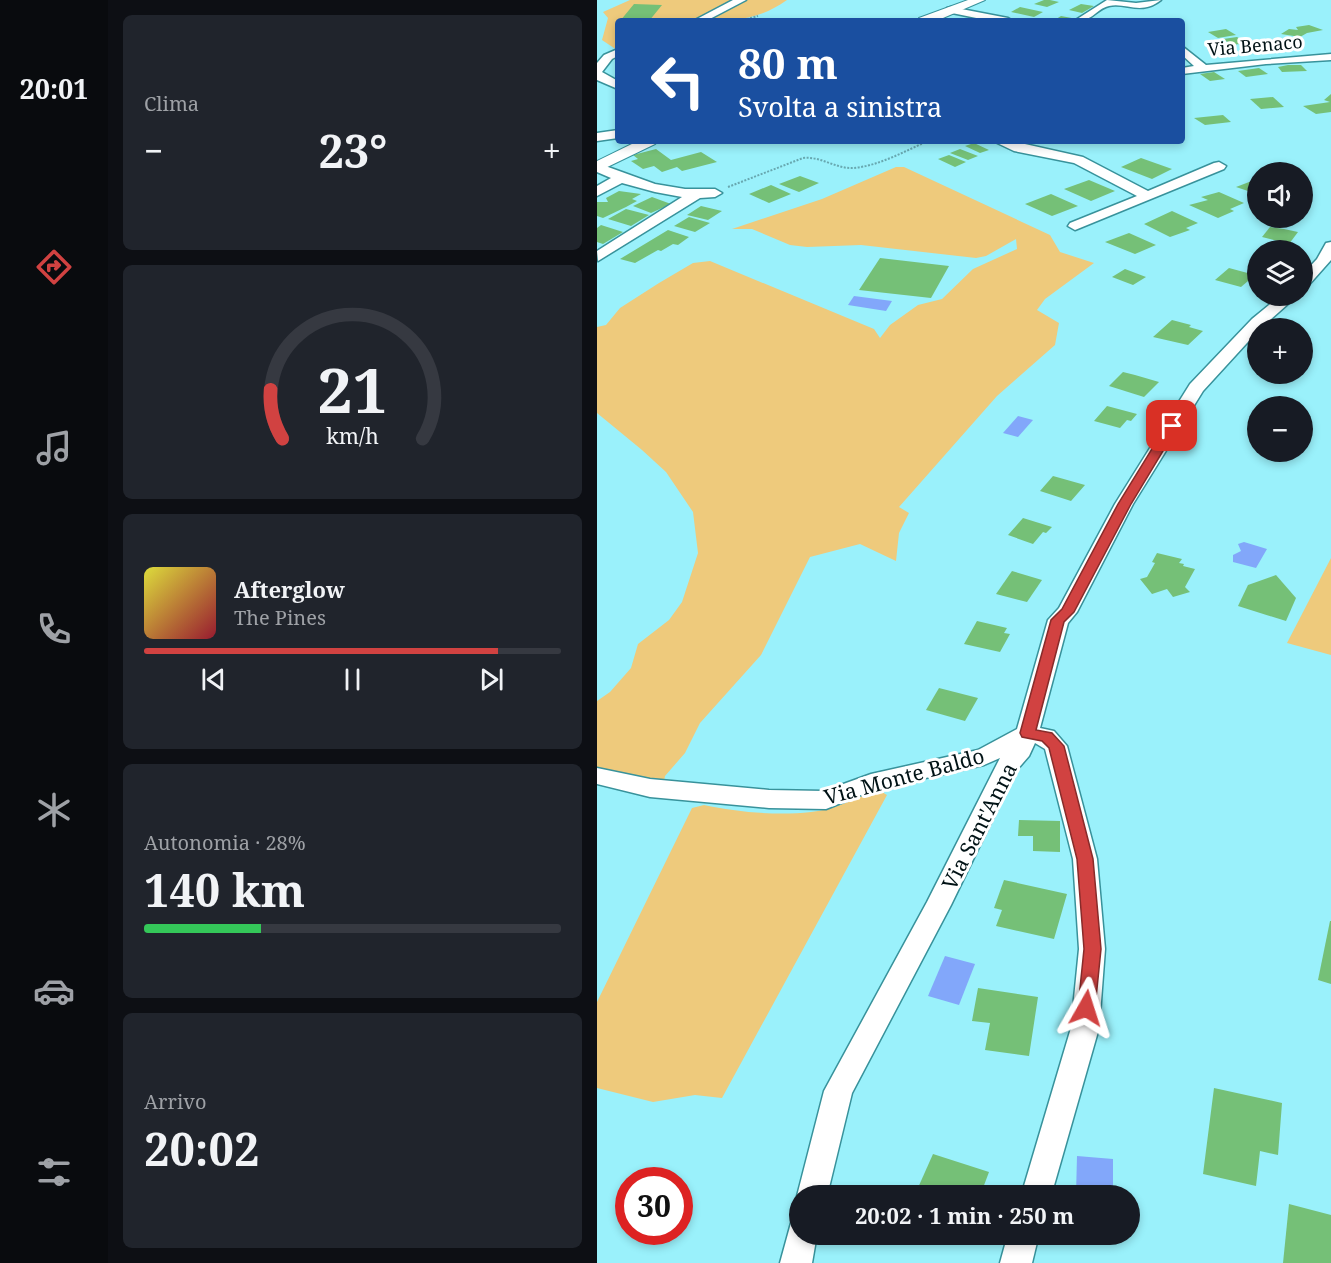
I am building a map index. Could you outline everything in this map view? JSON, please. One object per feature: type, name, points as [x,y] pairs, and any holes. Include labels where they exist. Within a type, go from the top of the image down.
[{"type":"street","points":[[704,18],[741,0]]},
{"type":"street","points":[[931,18],[979,0]]},
{"type":"street","points":[[1084,18],[1107,3],[1135,6],[1156,0]]},
{"type":"street","points":[[951,10],[992,18]]},
{"type":"street","points":[[1185,52],[1203,68]]},
{"type":"street","points":[[615,54],[600,64],[597,72],[605,81],[615,84]]},
{"type":"street","name":"Via Benaco","points":[[1185,71],[1266,61],[1331,57]]},
{"type":"street","points":[[597,137],[615,134]]},
{"type":"street","points":[[1008,144],[1078,160],[1148,196]]},
{"type":"street","points":[[630,145],[597,167],[619,179],[640,185],[696,194],[715,193]]},
{"type":"street","points":[[1075,226],[1219,166]]},
{"type":"street","points":[[597,192],[619,179]]},
{"type":"street","points":[[598,257],[696,194]]},
{"type":"street","points":[[1313,272],[1323,261],[1331,246]]},
{"type":"street","name":"Via Sant'Anna","points":[[815,1185],[838,1091],[938,905],[1006,767],[1021,750],[1058,620],[1068,612],[1124,504],[1196,388],[1259,322],[1277,306]]},
{"type":"street","points":[[1027,733],[1046,737],[1056,746],[1085,859],[1092,949],[1085,1028],[1039,1185]]},
{"type":"street","name":"Via Monte Baldo","points":[[597,776],[649,788],[769,799],[826,800],[871,782],[984,757],[1027,733]]},
{"type":"street","points":[[796,1263],[800,1245]]},
{"type":"street","points":[[1016,1263],[1021,1245]]},
{"type":"path","points":[[751,18],[758,16]]},
{"type":"path","points":[[715,193],[803,158],[813,157],[851,168],[874,163],[921,144]]},
{"type":"shaded area","points":[[630,0],[737,0],[699,18],[615,18],[615,49],[602,40],[608,18],[603,12]]},
{"type":"shaded area","points":[[744,0],[787,0],[766,12],[746,18],[708,18]]},
{"type":"shaded area","points":[[896,167],[904,167],[1050,235],[1060,252],[1094,263],[1045,299],[1037,310],[1059,323],[1055,345],[997,396],[899,507],[909,513],[899,533],[896,561],[860,544],[810,557],[761,655],[700,723],[685,753],[665,776],[664,781],[597,772],[597,701],[610,692],[631,668],[638,644],[669,620],[682,602],[698,553],[693,512],[666,472],[597,413],[597,327],[606,325],[620,308],[693,263],[710,261],[874,329],[880,338],[890,325],[918,305],[942,299],[973,269],[1017,249],[1016,239],[986,256],[976,258],[861,245],[807,247],[790,245],[752,229],[732,229],[822,199]]},
{"type":"shaded area","points":[[1331,558],[1331,655],[1287,643]]},
{"type":"shaded area","points":[[877,789],[887,795],[722,1098],[695,1095],[653,1102],[597,1088],[597,1002],[692,808],[704,805],[757,813],[811,812],[836,806]]},
{"type":"water","points":[[854,296],[892,301],[886,311],[848,305]]},
{"type":"water","points":[[1018,416],[1033,420],[1018,437],[1003,433]]},
{"type":"water","points":[[1244,542],[1267,549],[1256,568],[1233,562],[1233,555],[1241,551],[1238,544]]},
{"type":"water","points":[[945,956],[975,964],[959,1005],[928,996]]},
{"type":"water","points":[[1077,1156],[1113,1159],[1113,1185],[1076,1185]]},
{"type":"building","points":[[1044,0],[1059,2],[1047,7],[1034,4]]},
{"type":"building","points":[[634,4],[662,5],[651,18],[622,18]]},
{"type":"building","points":[[1081,4],[1094,6],[1082,13],[1069,10]]},
{"type":"building","points":[[1020,7],[1043,12],[1034,17],[1011,12]]},
{"type":"building","points":[[1309,25],[1323,30],[1300,37],[1281,34],[1289,29],[1298,30],[1296,27]]},
{"type":"building","points":[[1226,29],[1236,35],[1218,38],[1208,32]]},
{"type":"building","points":[[1237,37],[1247,43],[1232,45],[1223,39]]},
{"type":"building","points":[[1301,65],[1307,71],[1282,72],[1278,67]]},
{"type":"building","points":[[1259,68],[1268,74],[1246,77],[1238,71]]},
{"type":"building","points":[[1214,72],[1225,79],[1210,81],[1200,74]]},
{"type":"building","points":[[1331,94],[1331,112],[1316,114],[1303,106],[1330,102],[1324,100]]},
{"type":"building","points":[[1273,97],[1284,107],[1261,109],[1250,99]]},
{"type":"building","points":[[1223,115],[1231,122],[1205,125],[1194,118]]},
{"type":"building","points":[[976,144],[989,150],[980,153],[965,146]]},
{"type":"building","points":[[656,149],[671,160],[701,152],[717,162],[682,171],[677,167],[662,172],[654,166],[643,169],[631,161],[638,159],[633,155]]},
{"type":"building","points":[[960,149],[978,156],[968,160],[950,153]]},
{"type":"building","points":[[949,155],[966,162],[955,167],[938,159]]},
{"type":"building","points":[[1141,158],[1172,169],[1152,179],[1121,167]]},
{"type":"building","points":[[800,176],[819,183],[799,192],[779,184]]},
{"type":"building","points":[[1089,180],[1115,191],[1091,201],[1064,189]]},
{"type":"building","points":[[1247,183],[1247,191],[1236,187]]},
{"type":"building","points":[[771,185],[791,194],[769,203],[749,194]]},
{"type":"building","points":[[619,191],[641,194],[632,199],[637,201],[626,207],[603,218],[597,216],[597,202],[608,202],[606,198]]},
{"type":"building","points":[[1219,192],[1244,203],[1230,209],[1234,211],[1218,218],[1189,205],[1208,200],[1201,197]]},
{"type":"building","points":[[1051,194],[1078,206],[1052,216],[1025,204]]},
{"type":"building","points":[[652,197],[671,204],[651,213],[633,206]]},
{"type":"building","points":[[701,206],[722,211],[708,220],[687,215]]},
{"type":"building","points":[[626,209],[649,215],[631,226],[608,219]]},
{"type":"building","points":[[1172,211],[1198,223],[1186,228],[1190,230],[1170,237],[1144,224]]},
{"type":"building","points":[[689,217],[710,223],[695,232],[674,226]]},
{"type":"building","points":[[601,225],[623,232],[603,244],[597,242],[597,228]]},
{"type":"building","points":[[1269,228],[1298,232],[1292,240],[1274,240],[1262,237]]},
{"type":"building","points":[[668,230],[689,237],[678,245],[673,244],[661,251],[658,250],[635,263],[620,259]]},
{"type":"building","points":[[1129,233],[1156,245],[1135,254],[1105,242]]},
{"type":"building","points":[[880,258],[949,266],[931,298],[859,290]]},
{"type":"building","points":[[1229,268],[1247,273],[1247,282],[1241,287],[1215,280]]},
{"type":"building","points":[[1125,269],[1146,277],[1133,285],[1112,277]]},
{"type":"building","points":[[1172,320],[1203,331],[1188,345],[1153,337]]},
{"type":"building","points":[[1123,372],[1159,382],[1144,397],[1109,386]]},
{"type":"building","points":[[1107,406],[1137,414],[1120,428],[1094,421]]},
{"type":"building","points":[[1053,476],[1085,485],[1071,501],[1040,491]]},
{"type":"building","points":[[1023,518],[1052,527],[1046,533],[1043,532],[1033,544],[1008,535]]},
{"type":"building","points":[[1157,553],[1182,559],[1179,563],[1195,569],[1185,587],[1190,592],[1173,597],[1167,589],[1152,594],[1140,579],[1147,577],[1155,563],[1152,562]]},
{"type":"building","points":[[1012,571],[1042,580],[1027,602],[996,594]]},
{"type":"building","points":[[1276,575],[1296,598],[1286,621],[1238,606],[1248,585]]},
{"type":"building","points":[[977,621],[1007,628],[1004,633],[1010,634],[1000,652],[964,644]]},
{"type":"building","points":[[939,688],[978,698],[965,721],[926,710]]},
{"type":"building","points":[[1019,820],[1060,821],[1060,852],[1033,851],[1033,836],[1018,836]]},
{"type":"building","points":[[1004,880],[1067,894],[1054,939],[996,926],[1002,910],[994,908]]},
{"type":"building","points":[[1331,921],[1331,984],[1318,980]]},
{"type":"building","points":[[978,988],[1038,997],[1029,1056],[985,1050],[990,1023],[972,1021]]},
{"type":"building","points":[[1214,1088],[1282,1103],[1278,1155],[1260,1151],[1256,1186],[1203,1174]]},
{"type":"building","points":[[933,1154],[989,1172],[984,1185],[919,1185]]},
{"type":"building","points":[[1289,1204],[1331,1215],[1331,1263],[1283,1263]]},
{"type":"route","points":[[1086,1008],[1092,949],[1085,859],[1056,746],[1046,737],[1027,733],[1058,620],[1068,612],[1124,504],[1172,426]]}]
